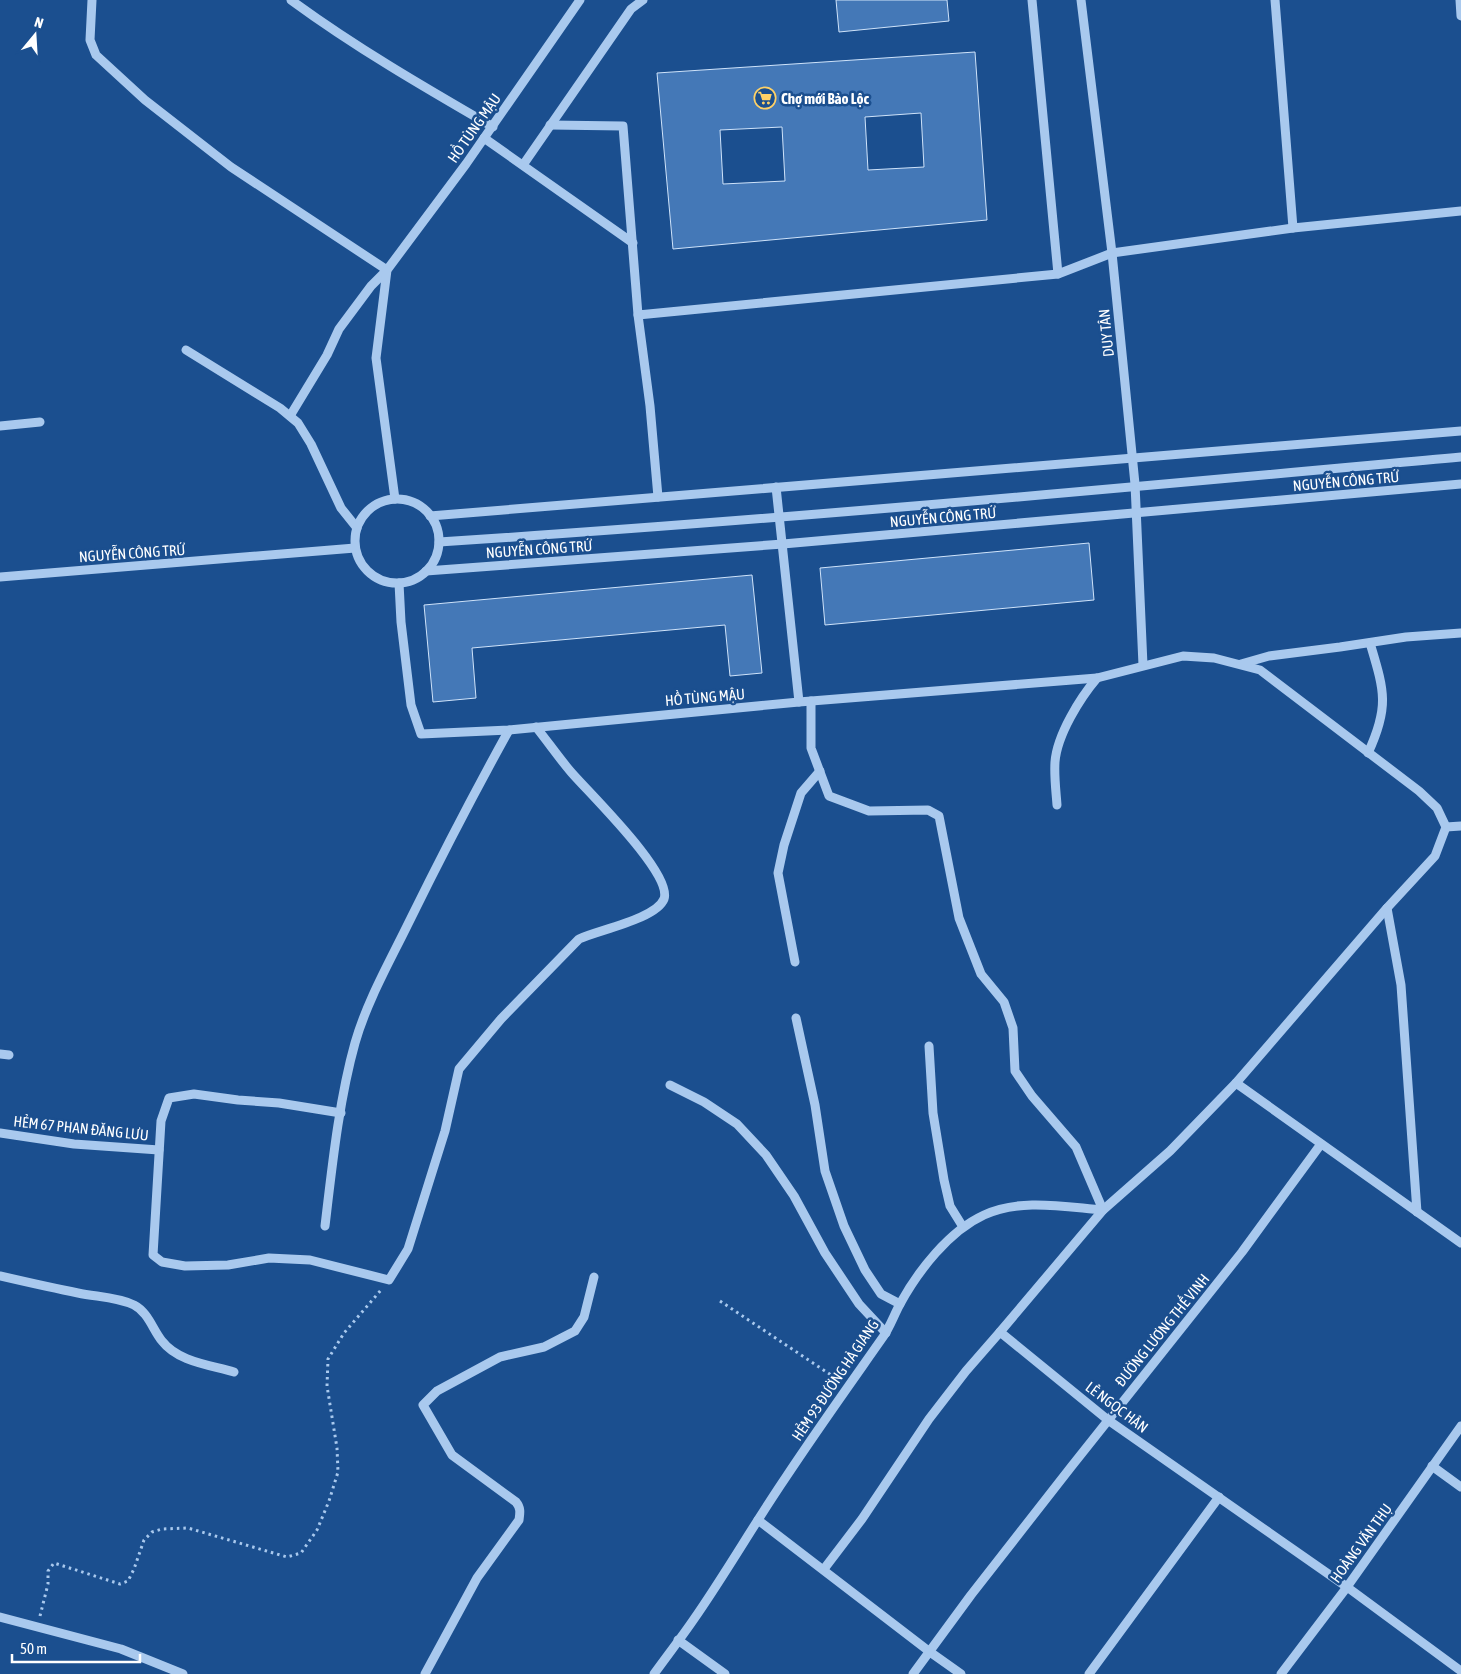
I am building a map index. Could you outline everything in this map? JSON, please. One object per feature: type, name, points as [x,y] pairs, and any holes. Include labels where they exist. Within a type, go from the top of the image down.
[{"type":"street","points":[[92,0],[90,40],[96,55],[145,100],[231,167],[387,270]]},
{"type":"street","points":[[291,0],[420,85],[492,126]]},
{"type":"street","name":"HỒ TÙNG MẬU","points":[[290,416],[328,355],[339,329],[371,286],[387,270],[484,138],[580,0]]},
{"type":"street","points":[[523,165],[631,9],[643,0]]},
{"type":"street","points":[[1032,0],[1058,274]]},
{"type":"street","name":"DUY TÂN","points":[[1082,0],[1112,253],[1135,486],[1143,665]]},
{"type":"street","points":[[1275,0],[1293,228]]},
{"type":"street","points":[[1460,0],[1461,16]]},
{"type":"street","points":[[550,125],[624,126],[638,315],[650,406],[658,497]]},
{"type":"street","points":[[484,138],[633,243]]},
{"type":"street","points":[[638,315],[1058,274],[1112,253],[1293,228],[1461,211]]},
{"type":"street","name":"HỒ TÙNG MẬU","points":[[387,270],[376,358],[395,499]]},
{"type":"street","points":[[186,350],[280,408],[298,423],[311,444],[341,508],[356,528]]},
{"type":"street","points":[[0,426],[40,422]]},
{"type":"street","points":[[430,516],[1461,431]]},
{"type":"street","name":"NGUYỄN CÔNG TRỨ","points":[[439,542],[553,535],[780,516],[1461,456]]},
{"type":"street","name":"NGUYỄN CÔNG TRỨ","points":[[426,571],[783,544],[1461,484]]},
{"type":"street","points":[[776,487],[799,702]]},
{"type":"street","points":[[395,499],[414,503],[430,516],[435,525],[439,542],[437,554],[426,571],[418,577],[399,583],[379,579],[370,574],[358,558],[355,548],[356,528],[367,511],[385,501],[395,499]]},
{"type":"street","name":"NGUYỄN CÔNG TRỨ","points":[[0,577],[355,548]]},
{"type":"street","name":"HỒ TÙNG MẬU","points":[[399,583],[401,622],[412,705],[421,734],[509,730],[799,702],[1097,678],[1183,656],[1214,658],[1260,670],[1419,791],[1437,808],[1446,827]]},
{"type":"street","points":[[1241,664],[1269,656],[1406,637],[1461,633]]},
{"type":"street","points":[[1368,753],[1379,730],[1384,705],[1382,683],[1370,643]]},
{"type":"street","points":[[1057,805],[1055,761],[1064,730],[1085,692],[1097,678]]},
{"type":"street","points":[[811,702],[811,748],[829,796],[869,811],[928,810],[939,816],[959,918],[981,974],[1004,1002],[1013,1028],[1015,1071],[1032,1096],[1076,1147],[1103,1210]]},
{"type":"street","points":[[341,1113],[279,1103],[194,1094],[169,1098],[161,1121],[153,1255],[162,1262],[185,1266],[228,1265],[269,1258],[310,1260],[389,1280],[408,1249],[445,1131],[458,1069],[501,1019],[579,939],[592,933],[632,922],[656,909],[664,900],[665,890],[661,878],[653,866],[569,770],[536,727]]},
{"type":"street","points":[[325,1226],[332,1165],[349,1066],[369,1004],[471,800],[509,730]]},
{"type":"street","points":[[795,962],[778,873],[784,845],[801,793],[820,771]]},
{"type":"street","points":[[824,1569],[862,1519],[930,1419],[966,1371],[1103,1210],[1170,1150],[1236,1082],[1387,908],[1435,856],[1446,827],[1461,826]]},
{"type":"street","points":[[1387,908],[1401,985],[1417,1212]]},
{"type":"street","points":[[796,1018],[815,1105],[825,1172],[844,1226],[865,1270],[881,1294],[900,1304]]},
{"type":"street","points":[[929,1046],[933,1113],[944,1180],[950,1206],[963,1226]]},
{"type":"street","points":[[1236,1082],[1461,1242]]},
{"type":"street","points":[[670,1085],[704,1102],[737,1124],[766,1155],[794,1196],[825,1253],[859,1304],[886,1333]]},
{"type":"street","name":"HẺM 67 PHAN ĐĂNG LƯU","points":[[0,1133],[74,1144],[159,1150]]},
{"type":"street","name":"ĐƯỜNG LƯƠNG THẾ VINH","points":[[913,1674],[971,1595],[1242,1252],[1321,1144]]},
{"type":"street","name":"HẺM 93 ĐƯỜNG HÀ GIANG","points":[[654,1674],[693,1620],[758,1520],[886,1333],[900,1304],[927,1263],[963,1226],[1001,1208],[1064,1206],[1103,1210]]},
{"type":"street","points":[[0,1276],[80,1294],[111,1298],[136,1306],[146,1316],[162,1341],[173,1352],[234,1372]]},
{"type":"street","points":[[425,1674],[477,1578],[519,1520],[520,1507],[516,1502],[452,1455],[423,1405],[437,1391],[500,1357],[544,1347],[575,1331],[584,1317],[594,1277]]},
{"type":"street","name":"LÊ NGỌC HÂN","points":[[1000,1332],[1108,1420],[1346,1586],[1461,1671]]},
{"type":"street","name":"HOÀNG VĂN THỤ","points":[[1281,1674],[1461,1426]]},
{"type":"street","points":[[1432,1466],[1461,1487]]},
{"type":"street","points":[[1089,1674],[1219,1497]]},
{"type":"street","points":[[758,1520],[961,1674]]},
{"type":"street","points":[[0,1617],[121,1649],[182,1674]]},
{"type":"street","points":[[678,1640],[725,1674]]},
{"type":"path","points":[[36,1626],[48,1584],[48,1570],[54,1563],[120,1584],[128,1581],[144,1540],[152,1532],[162,1529],[188,1528],[286,1557],[301,1552],[317,1530],[338,1472],[337,1448],[327,1386],[328,1359],[344,1333],[389,1280]]},
{"type":"path","points":[[720,1301],[805,1359],[849,1386]]},
{"type":"building","points":[[836,0],[947,0],[949,21],[839,32]]},
{"type":"building","points":[[975,52],[987,220],[673,249],[657,73]],"holes":[[[921,113],[924,167],[868,170],[865,117]],[[782,127],[785,181],[723,184],[720,130]]]},
{"type":"building","points":[[1089,543],[1094,600],[825,625],[820,568]]},
{"type":"building","points":[[752,575],[762,673],[730,676],[725,625],[472,648],[476,698],[433,702],[424,605]]},
{"type":"place","name":"Chợ mới Bảo Lộc","points":[[765,98]]}]
